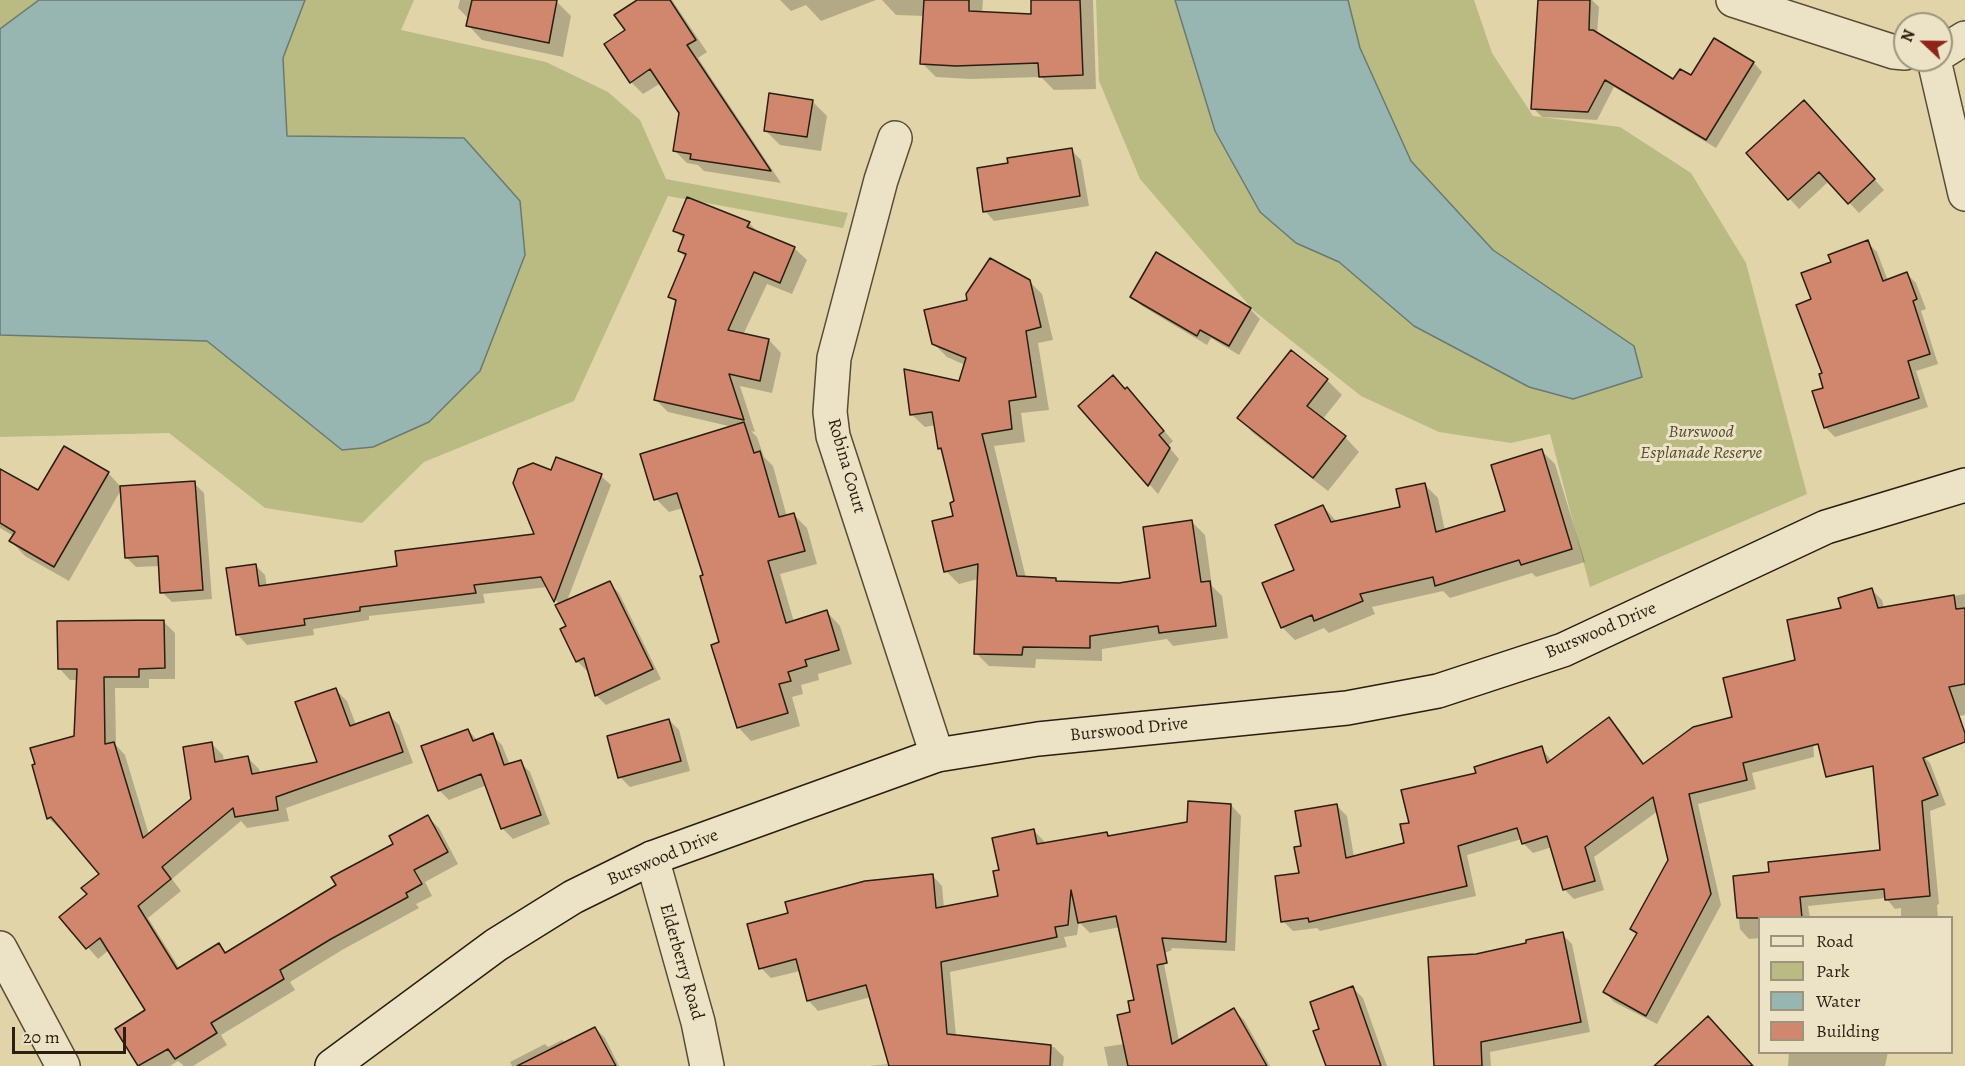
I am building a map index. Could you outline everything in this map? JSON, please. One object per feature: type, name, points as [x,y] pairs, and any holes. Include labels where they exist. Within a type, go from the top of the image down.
[{"type":"street","points":[[1733,0],[1893,51]]},
{"type":"street","points":[[1937,72],[1965,194]]},
{"type":"street","name":"Robina Court","points":[[895,138],[881,180],[834,358],[830,412],[833,436],[937,755]]},
{"type":"street","name":"Burswood Drive","points":[[332,1066],[496,945],[573,897],[652,858],[937,755],[1038,739],[1347,708],[1438,691],[1563,650],[1826,527],[1965,485]]},
{"type":"street","name":"Elderberry Road","points":[[652,858],[698,1022],[707,1066]]},
{"type":"street","points":[[0,948],[63,1066]]},
{"type":"green space","points":[[0,0],[414,0],[401,30],[546,62],[608,92],[640,120],[666,179],[848,213],[843,228],[668,196],[574,401],[424,462],[362,523],[265,508],[169,433],[0,437]]},
{"type":"green space","name":"Burswood Esplanade Reserve","points":[[1096,0],[1474,0],[1492,53],[1533,116],[1620,127],[1691,173],[1746,263],[1807,494],[1590,587],[1550,434],[1511,443],[1439,432],[1361,396],[1254,311],[1140,179],[1099,81]]},
{"type":"water","points":[[39,0],[305,0],[283,58],[287,136],[464,138],[520,201],[525,255],[480,371],[429,422],[373,447],[342,450],[207,341],[0,335],[0,29]]},
{"type":"water","points":[[1175,0],[1348,0],[1360,48],[1411,161],[1493,250],[1634,346],[1642,377],[1573,399],[1529,387],[1414,326],[1339,262],[1296,243],[1260,212],[1215,131]]},
{"type":"building","points":[[472,0],[557,0],[549,43],[466,26]]},
{"type":"building","points":[[637,0],[670,0],[696,40],[687,45],[771,171],[690,159],[691,154],[673,151],[679,113],[650,69],[630,83],[604,44],[625,30],[614,15]]},
{"type":"building","points":[[924,0],[969,0],[969,11],[1031,14],[1031,0],[1080,0],[1083,75],[1039,77],[1038,63],[956,66],[920,64]]},
{"type":"building","points":[[1538,0],[1590,0],[1589,30],[1593,30],[1673,79],[1680,69],[1691,75],[1714,38],[1754,62],[1706,140],[1605,80],[1588,112],[1531,109]]},
{"type":"building","points":[[769,93],[813,100],[807,137],[764,131]]},
{"type":"building","points":[[1804,100],[1875,179],[1848,204],[1819,172],[1788,200],[1746,153]]},
{"type":"building","points":[[1072,148],[1080,196],[983,212],[977,168],[1008,163],[1007,158]]},
{"type":"building","points":[[687,197],[750,222],[747,227],[795,247],[780,283],[754,272],[728,330],[769,339],[760,381],[729,374],[744,420],[654,400],[676,300],[668,297],[686,254],[678,251],[684,235],[673,231]]},
{"type":"building","points":[[1868,240],[1883,281],[1907,272],[1917,299],[1913,301],[1930,354],[1908,361],[1919,398],[1824,428],[1812,391],[1823,388],[1819,374],[1822,373],[1796,305],[1811,299],[1801,273],[1831,262],[1828,255]]},
{"type":"building","points":[[1156,252],[1251,308],[1229,346],[1200,330],[1197,336],[1130,297]]},
{"type":"building","points":[[990,258],[1030,280],[1041,327],[1026,331],[1036,397],[1009,401],[1012,429],[982,434],[1017,576],[1056,578],[1056,581],[1119,583],[1150,578],[1143,527],[1192,520],[1201,582],[1210,581],[1216,626],[1159,633],[1158,626],[1090,636],[1090,648],[1023,647],[1022,655],[974,654],[978,564],[944,572],[932,521],[953,516],[950,503],[954,501],[941,448],[938,449],[932,412],[910,415],[904,369],[959,381],[966,358],[932,344],[924,310],[967,300],[966,294]]},
{"type":"building","points":[[1291,350],[1328,379],[1307,406],[1346,436],[1313,478],[1237,418]]},
{"type":"building","points":[[1113,375],[1125,389],[1127,387],[1164,431],[1159,435],[1170,448],[1148,486],[1078,406]]},
{"type":"building","points":[[744,422],[754,453],[760,451],[779,517],[794,513],[805,551],[768,561],[786,623],[827,610],[839,650],[805,660],[807,666],[788,672],[791,681],[779,684],[788,713],[737,728],[711,645],[719,642],[700,576],[703,575],[677,493],[654,500],[640,454]]},
{"type":"building","points":[[64,446],[109,472],[54,567],[9,541],[15,532],[0,523],[0,469],[38,490]]},
{"type":"building","points":[[1542,449],[1572,549],[1521,565],[1519,560],[1435,586],[1433,577],[1360,594],[1363,601],[1314,621],[1312,615],[1281,628],[1262,583],[1294,570],[1275,525],[1323,505],[1331,522],[1400,507],[1396,489],[1425,483],[1436,532],[1505,511],[1491,465]]},
{"type":"building","points":[[556,457],[602,474],[554,602],[541,577],[474,585],[476,593],[360,607],[360,611],[304,619],[305,625],[236,635],[226,568],[256,564],[259,586],[397,566],[395,551],[534,534],[513,483],[518,469],[533,463],[551,470]]},
{"type":"building","points":[[195,481],[203,590],[160,593],[158,556],[125,558],[120,486]]},
{"type":"building","points":[[610,581],[653,669],[595,696],[584,658],[576,662],[560,629],[566,626],[555,605]]},
{"type":"building","points":[[1872,588],[1878,608],[1954,595],[1956,609],[1965,608],[1965,684],[1949,687],[1965,733],[1965,742],[1923,758],[1938,795],[1922,801],[1930,896],[1885,900],[1884,889],[1800,897],[1802,916],[1737,918],[1733,876],[1769,872],[1768,862],[1880,850],[1873,766],[1826,777],[1818,744],[1743,763],[1747,780],[1689,794],[1711,894],[1646,1016],[1603,992],[1637,933],[1630,929],[1668,860],[1653,797],[1585,847],[1595,881],[1563,890],[1547,836],[1522,844],[1517,828],[1458,846],[1467,886],[1309,922],[1308,918],[1281,922],[1275,876],[1299,873],[1294,847],[1301,846],[1295,811],[1337,804],[1346,858],[1404,843],[1400,824],[1409,823],[1401,790],[1476,773],[1474,767],[1542,746],[1547,763],[1609,717],[1643,764],[1693,727],[1732,717],[1723,678],[1795,660],[1787,620],[1841,608],[1838,598]]},
{"type":"building","points":[[164,620],[165,668],[139,669],[139,677],[104,677],[105,744],[114,742],[143,838],[191,799],[183,747],[212,742],[215,762],[248,756],[252,774],[317,762],[295,702],[336,688],[350,726],[389,712],[403,752],[276,797],[278,810],[235,817],[233,808],[162,867],[171,879],[138,906],[177,969],[219,943],[225,953],[336,885],[331,877],[393,844],[389,836],[428,815],[448,852],[414,870],[422,884],[406,893],[408,897],[280,970],[284,979],[211,1023],[217,1033],[175,1059],[168,1049],[138,1066],[115,1029],[145,1010],[100,938],[86,949],[59,917],[87,894],[81,888],[99,874],[51,817],[47,819],[32,765],[35,764],[30,748],[74,736],[77,669],[58,669],[57,621]]},
{"type":"building","points":[[669,719],[681,761],[618,778],[607,736]]},
{"type":"building","points":[[468,729],[473,741],[493,733],[504,765],[521,760],[541,815],[501,829],[481,774],[438,791],[421,746]]},
{"type":"building","points":[[1188,801],[1231,804],[1226,942],[1162,938],[1167,963],[1157,965],[1172,1044],[1234,1008],[1267,1066],[1128,1066],[1117,1015],[1130,1012],[1128,1001],[1134,1000],[1116,916],[1078,923],[1071,890],[1068,925],[1055,927],[1057,937],[941,962],[947,1034],[1051,1045],[1050,1066],[889,1066],[866,985],[807,1001],[796,959],[759,969],[747,924],[788,913],[785,902],[865,881],[933,874],[936,908],[998,896],[993,871],[999,870],[992,838],[1034,829],[1037,844],[1107,832],[1108,836],[1187,822]]},
{"type":"building","points":[[1563,932],[1581,1022],[1481,1042],[1482,1066],[1434,1066],[1428,957],[1476,954]]},
{"type":"building","points":[[1353,986],[1381,1066],[1326,1066],[1313,1031],[1319,1029],[1310,1002]]},
{"type":"building","points":[[1708,1016],[1753,1066],[1654,1066]]},
{"type":"building","points":[[595,1027],[616,1066],[517,1066]]}]
